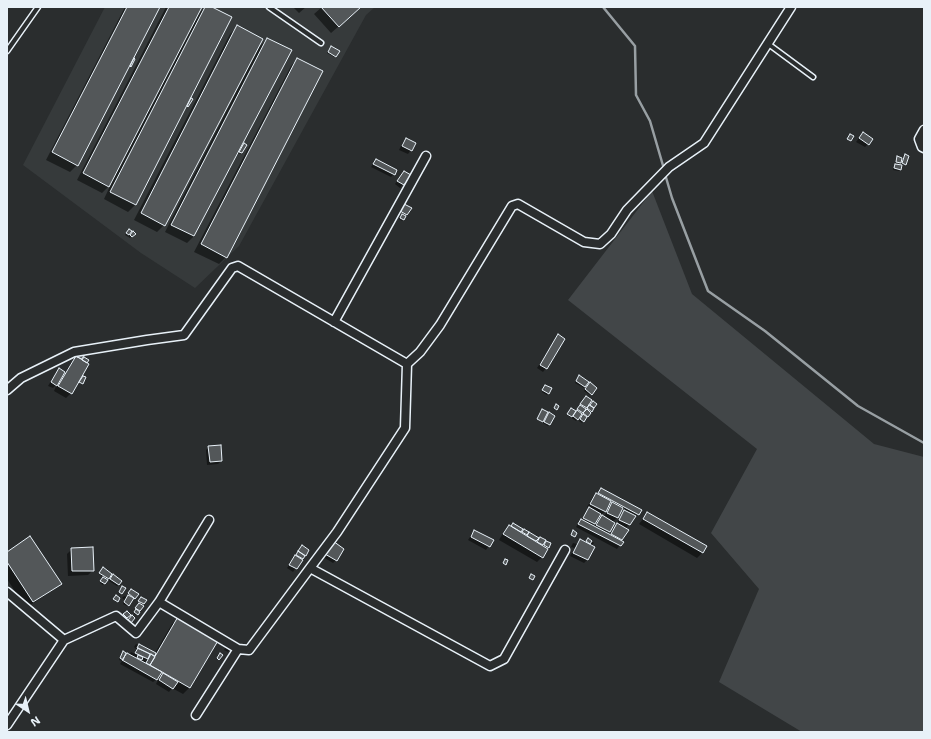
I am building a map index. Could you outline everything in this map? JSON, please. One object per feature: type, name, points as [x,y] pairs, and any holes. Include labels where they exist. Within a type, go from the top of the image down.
[{"type":"street","points":[[159,602],[238,649],[249,650],[337,532],[405,428],[407,364],[420,352],[440,325],[512,206],[518,204],[584,242],[600,244],[611,234],[627,210],[669,167],[704,143],[767,42],[791,7]]},
{"type":"street","points":[[924,130],[919,139],[922,147],[924,148]]},
{"type":"street","points":[[334,322],[426,156]]},
{"type":"street","points":[[7,390],[21,378],[74,352],[184,335],[232,268],[238,266],[407,364]]},
{"type":"street","points":[[7,725],[64,640],[116,616],[136,633],[159,602],[209,520]]},
{"type":"street","points":[[310,568],[490,666],[504,659],[565,550]]},
{"type":"street","points":[[7,592],[64,640]]},
{"type":"street","points":[[196,715],[238,649]]},
{"type":"lane","points":[[7,51],[38,7]]},
{"type":"lane","points":[[269,7],[321,43]]},
{"type":"lane","points":[[767,42],[813,77]]},
{"type":"shaded area","points":[[105,7],[375,7],[366,15],[239,246],[195,288],[141,253],[23,165]]},
{"type":"shaded area","points":[[652,191],[692,294],[874,444],[924,457],[924,732],[802,732],[719,682],[759,589],[711,533],[757,449],[568,300]]},
{"type":"building","points":[[127,7],[160,7],[78,166],[52,152]]},
{"type":"building","points":[[169,7],[202,7],[109,187],[83,173]]},
{"type":"building","points":[[205,7],[212,7],[232,17],[136,205],[110,192]]},
{"type":"building","points":[[321,7],[361,7],[339,27]]},
{"type":"building","points":[[237,25],[263,39],[165,226],[141,213]]},
{"type":"building","points":[[267,38],[292,50],[194,236],[171,225]]},
{"type":"building","points":[[331,46],[340,51],[336,57],[328,52]]},
{"type":"building","points":[[134,58],[135,59],[131,67],[130,66]]},
{"type":"building","points":[[297,58],[323,71],[227,258],[201,244]]},
{"type":"building","points":[[191,98],[193,99],[188,107],[187,106]]},
{"type":"building","points":[[863,132],[873,139],[869,145],[859,138]]},
{"type":"building","points":[[850,134],[854,136],[851,141],[847,139]]},
{"type":"building","points":[[406,138],[416,143],[412,151],[402,146]]},
{"type":"building","points":[[244,143],[247,145],[242,153],[239,152]]},
{"type":"building","points":[[905,154],[909,156],[906,165],[902,163]]},
{"type":"building","points":[[897,156],[902,158],[901,163],[896,162]]},
{"type":"building","points":[[376,159],[397,170],[395,175],[373,164]]},
{"type":"building","points":[[895,164],[902,165],[901,170],[894,168]]},
{"type":"building","points":[[404,171],[411,175],[404,185],[397,181]]},
{"type":"building","points":[[404,204],[412,208],[407,215],[400,211]]},
{"type":"building","points":[[402,214],[406,216],[404,220],[400,218]]},
{"type":"building","points":[[129,229],[132,231],[129,235],[126,233]]},
{"type":"building","points":[[133,231],[136,234],[132,237],[130,235]]},
{"type":"building","points":[[558,334],[565,339],[547,369],[540,365]]},
{"type":"building","points":[[80,353],[84,355],[82,359],[77,357]]},
{"type":"building","points":[[76,356],[89,364],[72,394],[58,386]]},
{"type":"building","points":[[84,357],[89,360],[87,363],[82,360]]},
{"type":"building","points":[[59,368],[65,372],[57,386],[51,382]]},
{"type":"building","points":[[579,375],[589,382],[585,387],[576,381]]},
{"type":"building","points":[[83,376],[86,377],[83,384],[79,382]]},
{"type":"building","points":[[590,382],[597,388],[592,395],[585,389]]},
{"type":"building","points":[[545,385],[552,388],[549,394],[542,390]]},
{"type":"building","points":[[586,396],[592,400],[587,408],[580,404]]},
{"type":"building","points":[[593,401],[597,404],[594,408],[590,405]]},
{"type":"building","points":[[556,404],[559,406],[557,410],[554,408]]},
{"type":"building","points":[[580,405],[586,409],[583,413],[577,409]]},
{"type":"building","points":[[589,405],[594,408],[592,412],[587,408]]},
{"type":"building","points":[[571,408],[576,411],[572,417],[567,414]]},
{"type":"building","points":[[542,409],[548,412],[543,422],[537,419]]},
{"type":"building","points":[[587,409],[591,413],[588,417],[583,413]]},
{"type":"building","points":[[577,410],[582,414],[578,420],[573,416]]},
{"type":"building","points":[[549,412],[555,416],[550,425],[544,422]]},
{"type":"building","points":[[583,414],[587,417],[584,422],[580,419]]},
{"type":"building","points":[[221,445],[222,461],[210,462],[208,446]]},
{"type":"building","points":[[601,488],[642,510],[639,515],[598,493]]},
{"type":"building","points":[[596,493],[611,501],[606,512],[590,504]]},
{"type":"building","points":[[612,502],[623,508],[618,518],[607,513]]},
{"type":"building","points":[[589,507],[601,514],[595,524],[583,518]]},
{"type":"building","points":[[624,510],[636,516],[630,525],[619,520]]},
{"type":"building","points":[[647,512],[707,546],[703,553],[643,519]]},
{"type":"building","points":[[602,515],[615,523],[610,532],[596,525]]},
{"type":"building","points":[[581,519],[624,542],[621,546],[578,524]]},
{"type":"building","points":[[513,523],[523,529],[521,532],[511,526]]},
{"type":"building","points":[[617,523],[629,530],[622,540],[611,534]]},
{"type":"building","points":[[509,525],[548,549],[543,558],[503,534]]},
{"type":"building","points":[[524,529],[529,532],[527,535],[522,532]]},
{"type":"building","points":[[474,530],[494,540],[490,547],[471,537]]},
{"type":"building","points":[[573,530],[577,533],[575,537],[571,535]]},
{"type":"building","points":[[529,532],[539,538],[536,541],[527,536]]},
{"type":"building","points":[[30,536],[62,584],[33,602],[7,562],[7,552]]},
{"type":"building","points":[[540,537],[546,540],[543,545],[537,542]]},
{"type":"building","points":[[588,538],[592,541],[590,544],[586,541]]},
{"type":"building","points":[[580,539],[595,547],[588,560],[573,553]]},
{"type":"building","points":[[333,541],[344,549],[337,561],[325,554]]},
{"type":"building","points":[[546,541],[551,543],[549,548],[544,545]]},
{"type":"building","points":[[302,545],[309,550],[306,556],[298,551]]},
{"type":"building","points":[[93,547],[94,571],[72,571],[71,548]]},
{"type":"building","points":[[298,551],[305,556],[303,559],[296,555]]},
{"type":"building","points":[[295,555],[303,560],[297,569],[289,565]]},
{"type":"building","points":[[505,559],[508,560],[506,565],[503,563]]},
{"type":"building","points":[[103,567],[112,574],[109,579],[99,573]]},
{"type":"building","points":[[113,574],[122,581],[119,585],[110,579]]},
{"type":"building","points":[[531,574],[535,576],[533,580],[529,578]]},
{"type":"building","points":[[103,577],[108,580],[105,584],[100,581]]},
{"type":"building","points":[[122,586],[126,588],[122,594],[119,592]]},
{"type":"building","points":[[131,589],[139,594],[135,599],[128,593]]},
{"type":"building","points":[[116,595],[120,598],[118,602],[113,599]]},
{"type":"building","points":[[128,595],[134,598],[129,606],[124,602]]},
{"type":"building","points":[[141,597],[147,600],[144,604],[138,601]]},
{"type":"building","points":[[139,603],[144,606],[140,611],[135,608]]},
{"type":"building","points":[[136,609],[140,612],[138,615],[134,612]]},
{"type":"building","points":[[127,611],[131,615],[127,618],[123,614]]},
{"type":"building","points":[[132,615],[135,618],[131,623],[128,620]]},
{"type":"building","points":[[179,615],[219,639],[190,688],[150,665]]},
{"type":"building","points":[[139,644],[156,653],[155,656],[137,648]]},
{"type":"building","points":[[138,648],[150,654],[148,659],[135,653]]},
{"type":"building","points":[[123,651],[126,653],[123,660],[120,658]]},
{"type":"building","points":[[127,653],[162,672],[157,680],[122,660]]},
{"type":"building","points":[[220,653],[223,655],[219,660],[217,658]]},
{"type":"building","points":[[151,654],[155,657],[150,665],[146,663]]},
{"type":"building","points":[[138,655],[143,657],[142,660],[137,658]]},
{"type":"building","points":[[163,673],[178,682],[173,689],[159,680]]},
{"type":"waterway","points":[[603,7],[635,46],[636,95],[650,121],[664,169]]},
{"type":"waterway","points":[[665,174],[672,198],[708,291],[765,331],[858,406],[924,443]]}]
